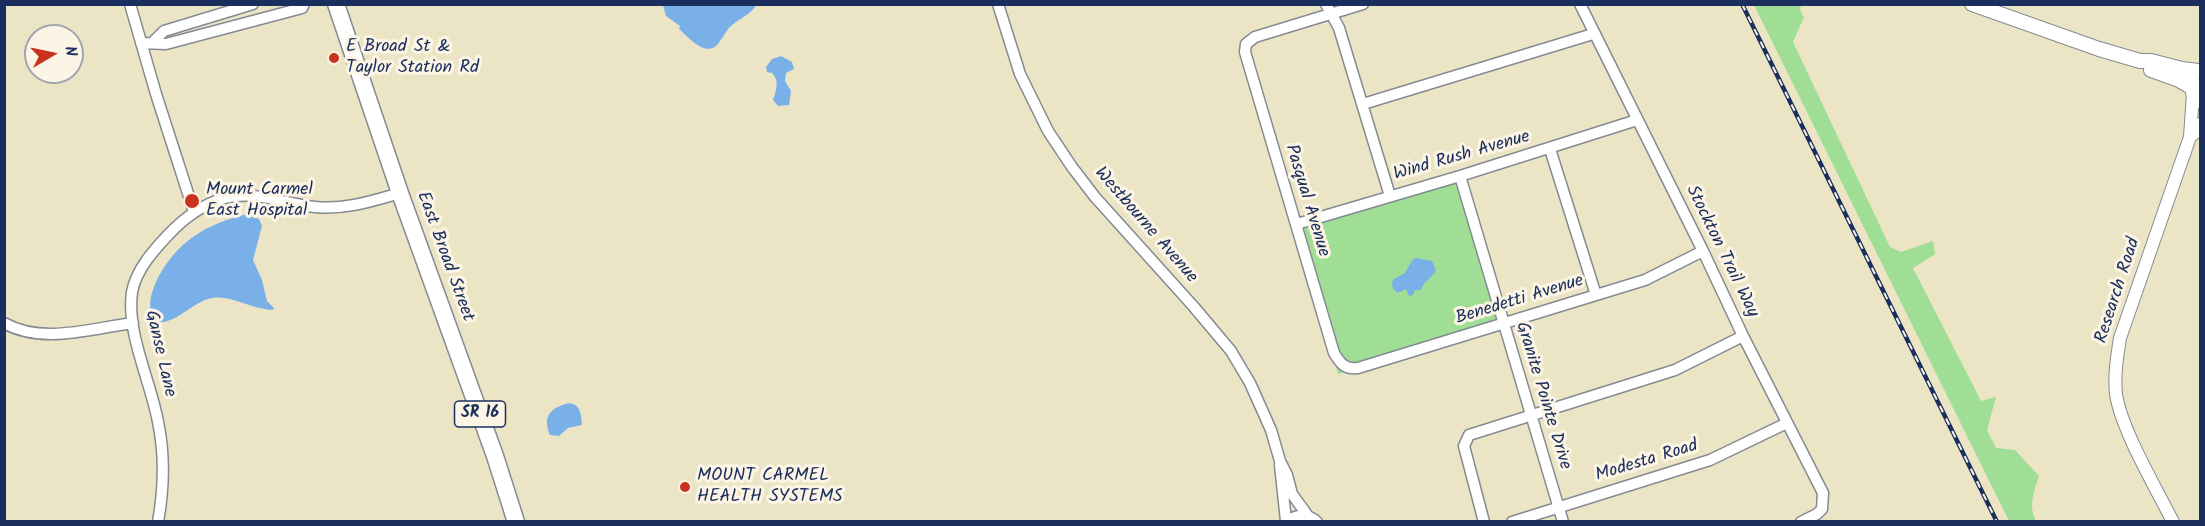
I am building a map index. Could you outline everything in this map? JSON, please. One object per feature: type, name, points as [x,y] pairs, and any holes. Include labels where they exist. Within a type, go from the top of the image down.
[{"type":"highway","name":"East Broad Street","points":[[336,4],[400,193],[495,456],[516,522]]},
{"type":"main road","points":[[1972,4],[2140,62],[2148,69],[2179,80],[2195,94]]},
{"type":"main road","points":[[2140,62],[2151,61],[2182,69],[2199,70],[2192,81],[2195,94]]},
{"type":"street","points":[[130,4],[147,43],[156,94],[194,212]]},
{"type":"street","points":[[147,43],[164,31],[253,4]]},
{"type":"street","points":[[147,43],[166,44],[303,8],[304,4]]},
{"type":"street","name":"Westbourne Avenue","points":[[999,4],[1020,74],[1048,131],[1071,167],[1095,197],[1231,351],[1250,383],[1271,430],[1292,494],[1312,519]]},
{"type":"street","points":[[1363,4],[1329,9],[1339,28],[1390,196]]},
{"type":"street","name":"Stockton Trail Way","points":[[1580,4],[1823,493],[1822,509],[1818,514],[1801,522]]},
{"type":"street","name":"Pasqual Avenue","points":[[1329,9],[1256,37],[1246,44],[1245,52],[1334,353],[1343,366]]},
{"type":"street","points":[[1363,104],[1593,34]]},
{"type":"street","name":"Research Road","points":[[2173,522],[2128,431],[2116,396],[2115,367],[2120,338],[2190,137],[2195,94]]},
{"type":"street","name":"Wind Rush Avenue","points":[[1297,224],[1550,149],[1637,120]]},
{"type":"street","name":"Research Road","points":[[2190,137],[2198,130],[2200,124]]},
{"type":"street","points":[[1550,149],[1596,295]]},
{"type":"street","name":"Granite Pointe Drive","points":[[1460,176],[1563,522]]},
{"type":"street","name":"Ganse Lane","points":[[158,522],[163,481],[162,450],[158,420],[133,323],[132,291],[144,265],[170,233],[194,212],[214,202],[238,196],[256,195],[299,205],[334,208],[351,206],[400,193]]},
{"type":"street","name":"Benedetti Avenue","points":[[1343,366],[1358,368],[1645,280],[1703,251]]},
{"type":"street","points":[[4,323],[20,330],[49,334],[133,323]]},
{"type":"street","points":[[1484,522],[1464,446],[1465,440],[1473,432],[1675,370],[1743,336]]},
{"type":"street","name":"Modesta Road","points":[[1512,522],[1710,460],[1787,423]]},
{"type":"street","name":"Westbourne Avenue","points":[[1280,462],[1286,521]]},
{"type":"street","points":[[1286,521],[1293,517],[1312,519]]},
{"type":"green space","points":[[1754,5],[1801,5],[1800,10],[1804,17],[1793,42],[1890,247],[1901,252],[1933,241],[1935,254],[1913,268],[1981,401],[1996,397],[1987,430],[1996,448],[2015,450],[2039,476],[2032,504],[2036,521],[2009,521]]},
{"type":"green space","points":[[1460,176],[1503,323],[1338,374],[1297,224]]},
{"type":"water","points":[[754,4],[755,7],[729,28],[718,44],[708,49],[698,45],[679,29],[680,26],[666,16],[663,5]]},
{"type":"water","points":[[781,56],[792,62],[794,69],[786,73],[785,81],[791,91],[789,105],[778,106],[773,100],[777,86],[776,79],[772,73],[767,72],[766,67],[772,59]]},
{"type":"water","points":[[247,214],[259,219],[262,226],[253,260],[262,280],[267,301],[274,308],[273,310],[227,299],[212,298],[204,300],[170,320],[155,322],[150,307],[152,292],[172,256],[205,229]]},
{"type":"water","points":[[1413,259],[1432,261],[1436,270],[1421,290],[1415,290],[1413,295],[1409,296],[1406,289],[1398,293],[1393,289],[1392,282],[1405,273]]},
{"type":"water","points":[[569,403],[578,408],[582,425],[568,428],[559,436],[550,435],[547,422],[550,413],[557,407]]},
{"type":"railway","points":[[1742,4],[1997,522]]},
{"type":"place","name":"E Broad St & Taylor Station Rd","points":[[334,58]]},
{"type":"place","name":"Mount Carmel East Hospital","points":[[192,201]]},
{"type":"place","name":"MOUNT CARMEL HEALTH SYSTEMS","points":[[685,487]]}]
